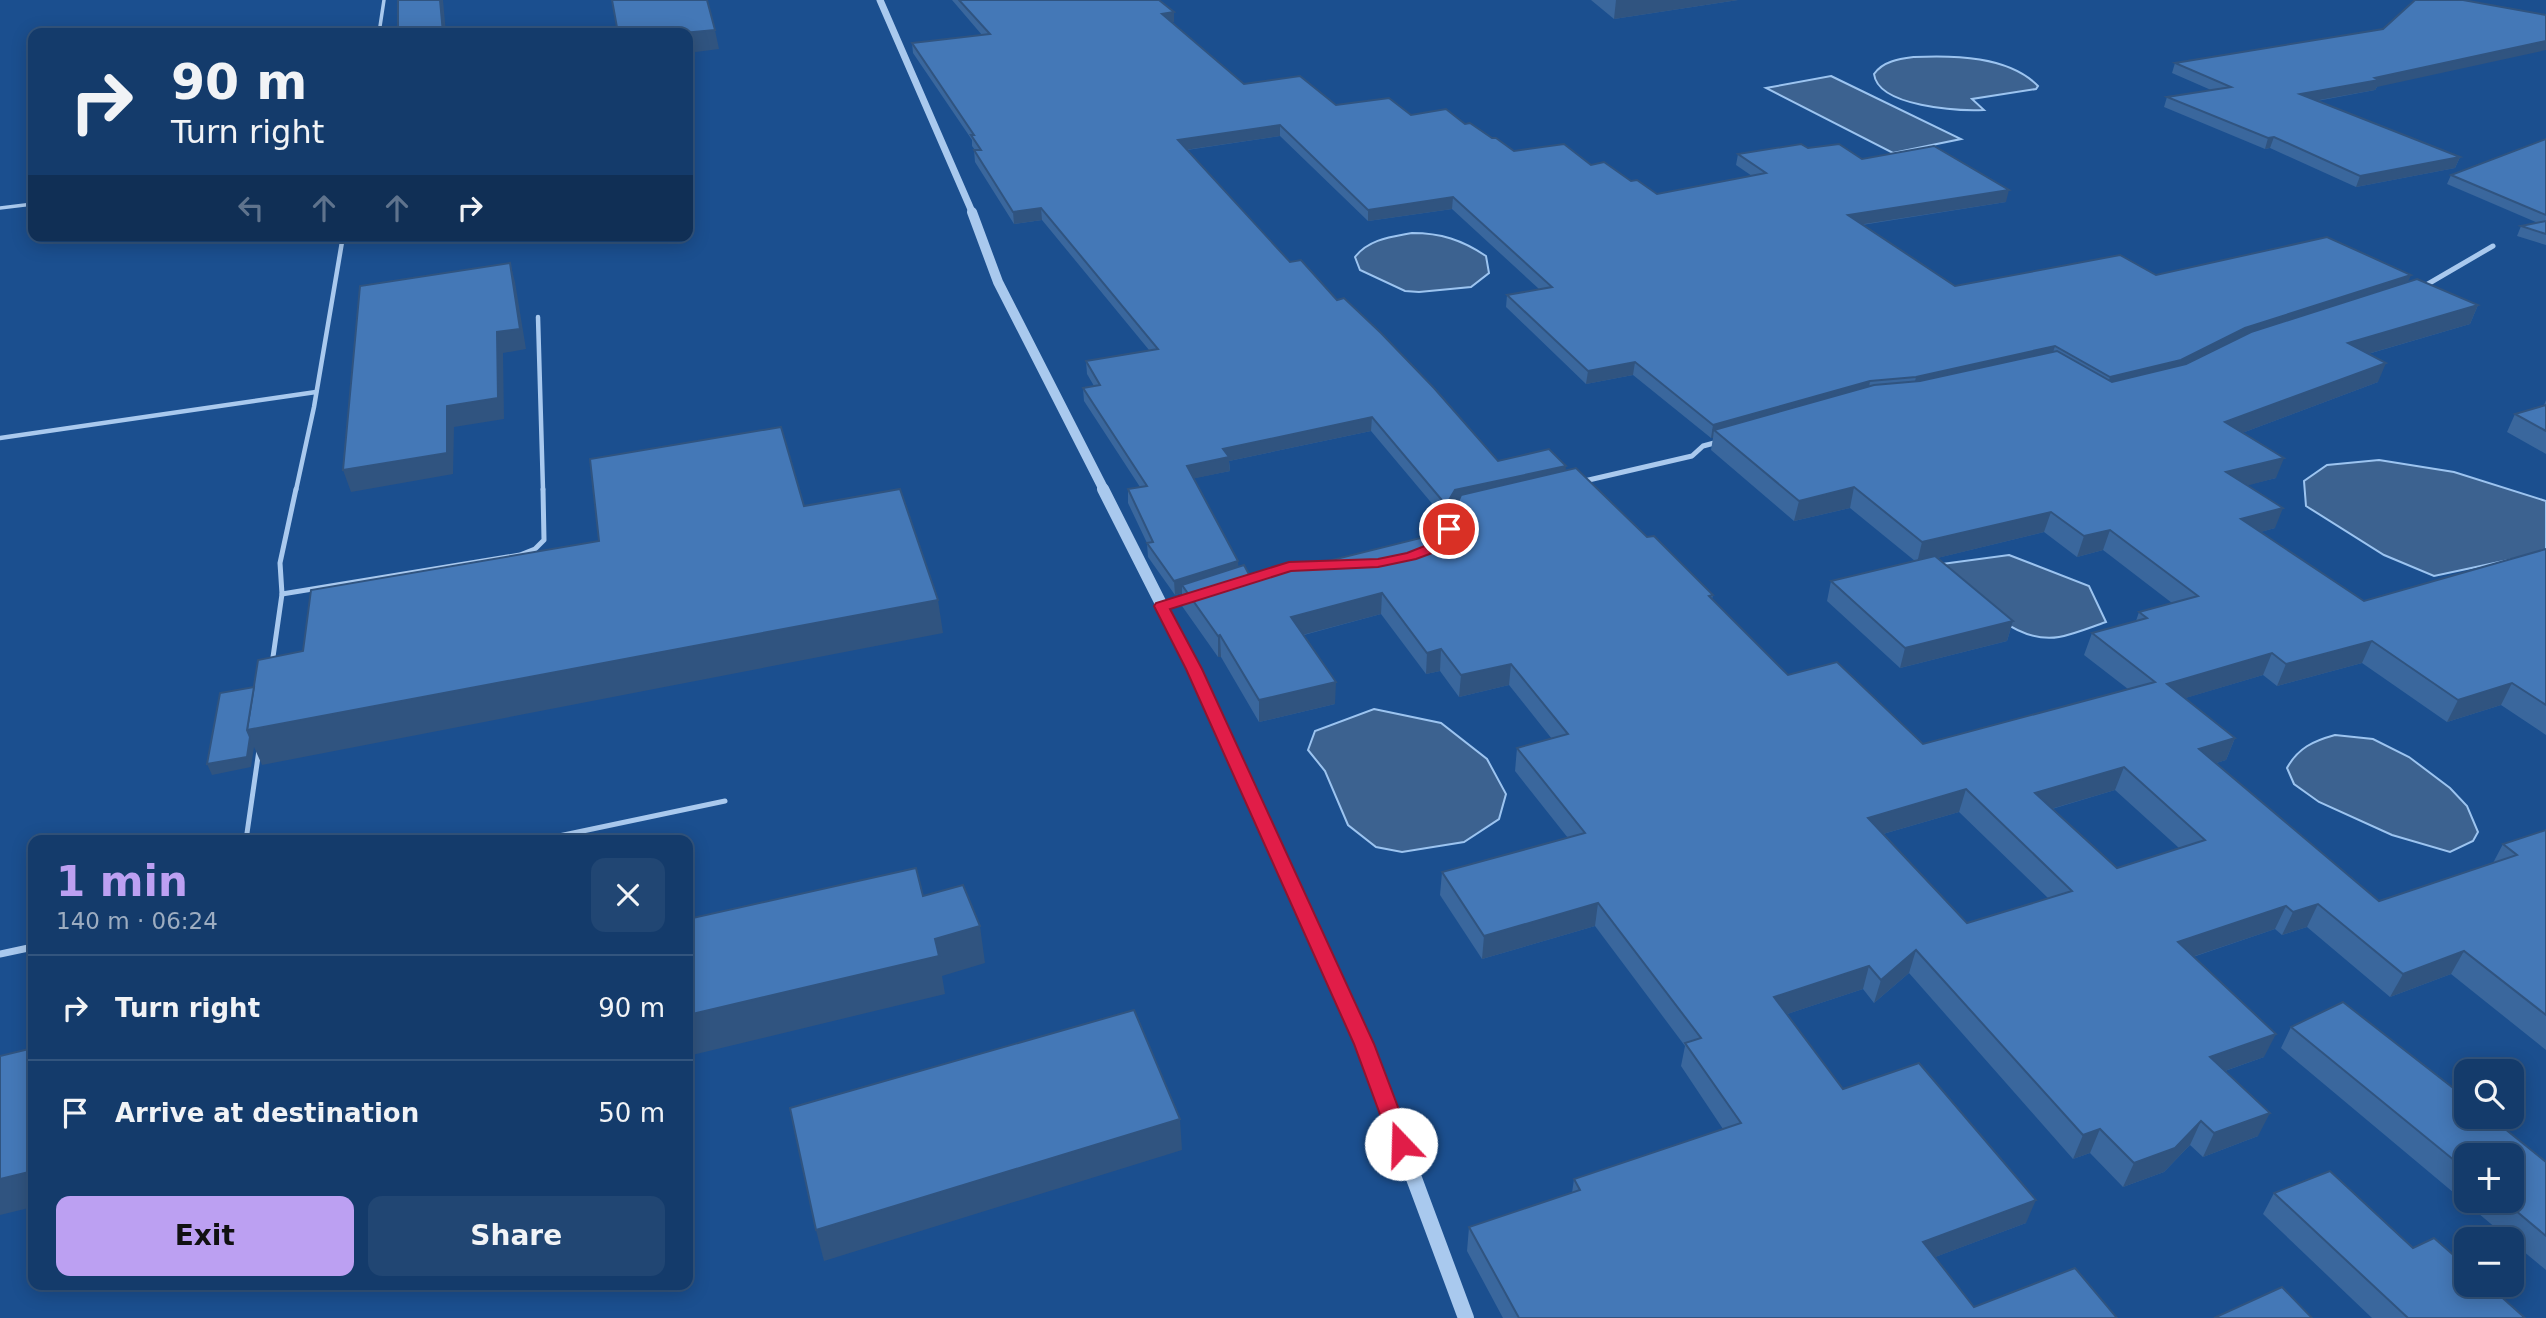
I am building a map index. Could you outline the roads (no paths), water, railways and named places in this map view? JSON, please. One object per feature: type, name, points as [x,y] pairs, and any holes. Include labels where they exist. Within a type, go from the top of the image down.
[{"type":"street","points":[[880,0],[985,241],[998,282],[1194,669],[1364,1044],[1466,1318]]},
{"type":"street","points":[[2412,291],[2493,246]]},
{"type":"street","points":[[1567,485],[1692,456],[1703,446],[1728,439]]},
{"type":"street","points":[[1441,544],[1455,510],[1467,507]]},
{"type":"street","points":[[1238,582],[1289,566],[1314,567]]},
{"type":"street","points":[[1161,606],[1200,594]]},
{"type":"lane","points":[[380,28],[384,0]]},
{"type":"lane","points":[[0,208],[28,205]]},
{"type":"lane","points":[[270,676],[282,594],[280,563],[317,392],[342,242]]},
{"type":"lane","points":[[282,594],[520,555],[535,549],[544,540],[538,317]]},
{"type":"lane","points":[[0,438],[317,392]]},
{"type":"lane","points":[[247,835],[260,744]]},
{"type":"lane","points":[[564,835],[725,801]]},
{"type":"lane","points":[[0,954],[28,948]]},
{"type":"water","points":[[1914,57],[1963,57],[1996,63],[2026,76],[2038,86],[2036,89],[1972,99],[1984,110],[1921,105],[1889,94],[1879,85],[1874,74],[1887,63]]},
{"type":"water","points":[[1831,76],[1961,139],[1893,153],[1766,88]]},
{"type":"water","points":[[1412,233],[1451,238],[1468,246],[1486,256],[1489,273],[1471,287],[1419,292],[1405,291],[1360,270],[1355,257],[1367,246]]},
{"type":"water","points":[[2379,460],[2454,472],[2546,501],[2546,552],[2434,576],[2384,555],[2306,506],[2304,481],[2327,465]]},
{"type":"water","points":[[2009,555],[2089,586],[2106,622],[2059,637],[2041,637],[2025,633],[1994,615],[1942,564]]},
{"type":"water","points":[[1374,709],[1441,723],[1487,759],[1506,794],[1499,819],[1464,842],[1402,852],[1376,847],[1348,825],[1325,771],[1308,750],[1315,731]]},
{"type":"water","points":[[2335,735],[2373,739],[2409,757],[2450,788],[2467,806],[2478,832],[2473,841],[2450,852],[2392,835],[2319,802],[2294,784],[2287,768],[2296,755],[2313,743]]}]
